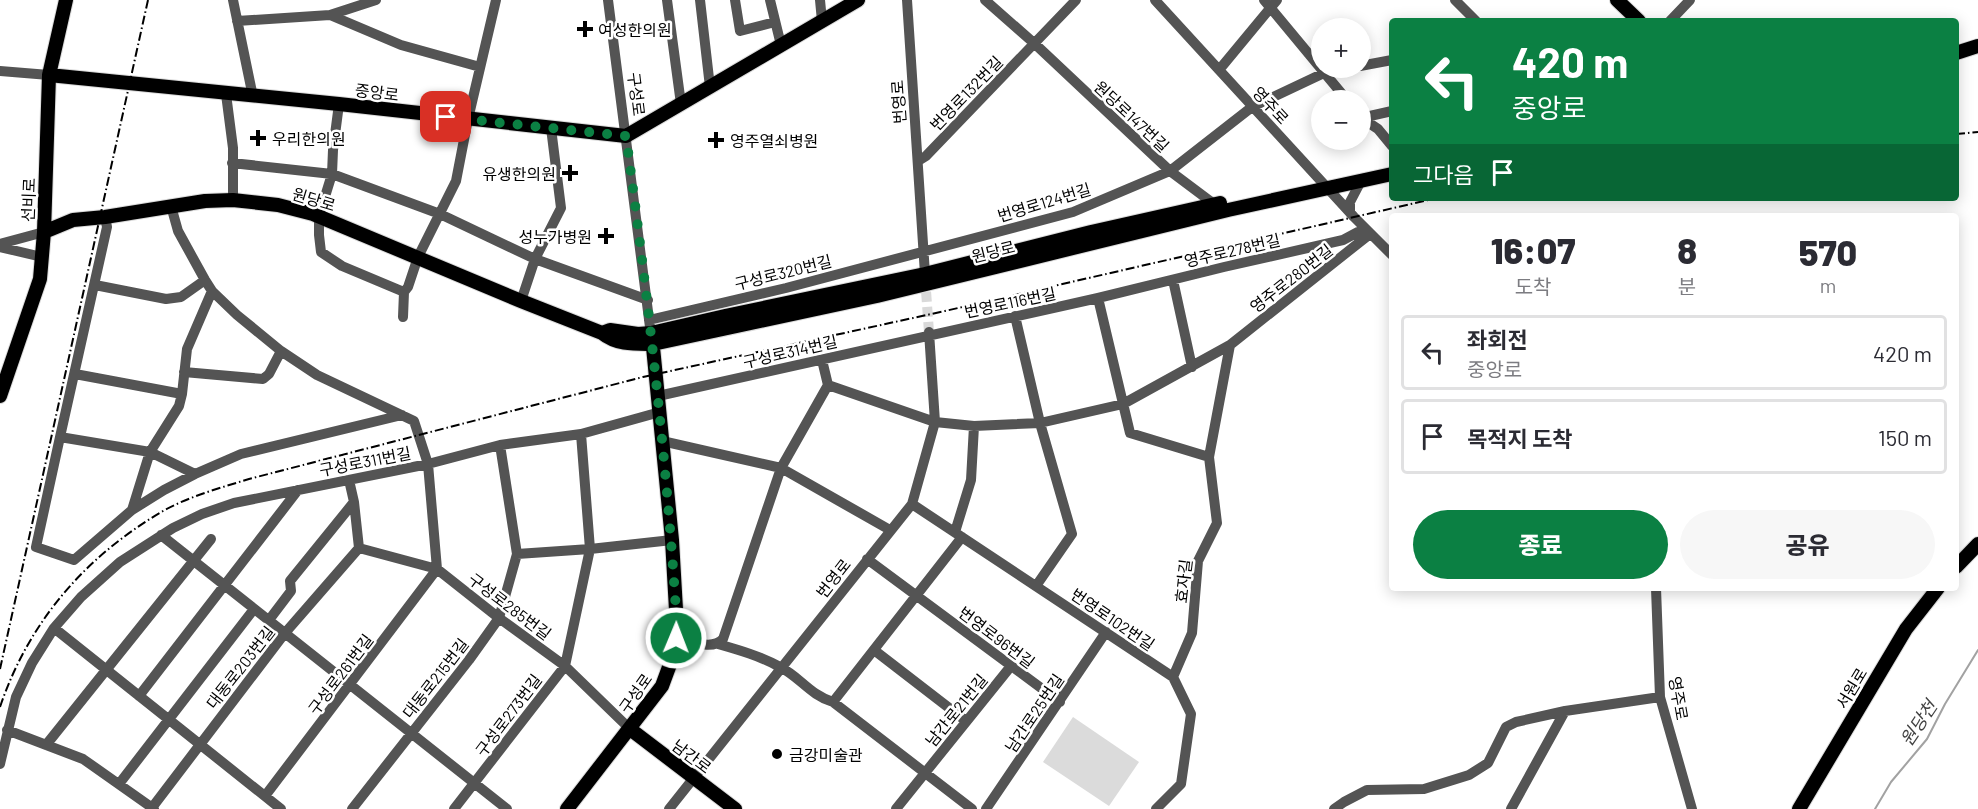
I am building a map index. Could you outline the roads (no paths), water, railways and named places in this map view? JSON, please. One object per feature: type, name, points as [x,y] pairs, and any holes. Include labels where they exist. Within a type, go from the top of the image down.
[{"type":"main road","name":"선비로","points":[[0,396],[5,367],[40,279],[44,232],[49,75],[66,0]]},
{"type":"main road","points":[[626,136],[858,0]]},
{"type":"main road","points":[[1617,0],[1636,18]]},
{"type":"main road","points":[[1959,44],[1978,38]]},
{"type":"main road","points":[[1959,52],[1978,46]]},
{"type":"main road","name":"중앙로","points":[[49,75],[626,136]]},
{"type":"main road","name":"원당로","points":[[44,232],[73,220],[205,201],[233,200],[278,205],[319,216],[602,333],[610,330],[638,334],[877,296],[1326,185],[1389,165]]},
{"type":"main road","name":"원당로","points":[[651,333],[925,274],[1090,232],[1214,204],[1389,175]]},
{"type":"main road","name":"구성로","points":[[567,809],[662,686],[672,660],[676,638],[672,540],[651,333]]},
{"type":"main road","points":[[1959,564],[1978,544]]},
{"type":"main road","name":"서원로","points":[[1799,809],[1906,629],[1936,591]]},
{"type":"main road","name":"남간로","points":[[630,729],[735,809]]},
{"type":"street","points":[[233,0],[253,97]]},
{"type":"street","points":[[237,21],[330,15],[376,0]]},
{"type":"street","points":[[403,317],[404,292],[408,287],[418,257],[456,181],[496,0]]},
{"type":"street","name":"구성로","points":[[608,0],[651,333]]},
{"type":"street","points":[[667,0],[681,104]]},
{"type":"street","points":[[700,0],[710,87]]},
{"type":"street","points":[[735,0],[740,31],[775,22]]},
{"type":"street","points":[[770,0],[781,45]]},
{"type":"street","points":[[820,0],[822,21]]},
{"type":"street","name":"번영로","points":[[907,0],[925,274]]},
{"type":"street","name":"원당로147번길","points":[[985,0],[1170,171],[1214,204]]},
{"type":"street","name":"번영로132번길","points":[[918,161],[926,156],[1076,0]]},
{"type":"street","name":"영주로","points":[[1155,0],[1350,213],[1389,252]]},
{"type":"street","points":[[1455,0],[1473,18]]},
{"type":"street","points":[[1673,18],[1690,0]]},
{"type":"street","points":[[1219,70],[1271,3],[1311,56]]},
{"type":"street","points":[[330,15],[401,45],[480,67]]},
{"type":"street","points":[[1371,64],[1389,61]]},
{"type":"street","name":"중앙로","points":[[0,71],[49,75]]},
{"type":"street","name":"번영로124번길","points":[[924,251],[1072,212],[1170,171],[1252,107],[1313,78]]},
{"type":"street","points":[[1328,78],[1338,90]]},
{"type":"street","points":[[226,94],[233,148],[233,200]]},
{"type":"street","points":[[339,104],[332,174],[319,216],[321,252],[342,266],[404,292]]},
{"type":"street","points":[[1371,115],[1389,112]]},
{"type":"street","points":[[1371,124],[1389,142]]},
{"type":"street","points":[[521,301],[535,259],[561,208],[550,128]]},
{"type":"street","points":[[232,163],[332,174],[440,214],[535,259],[648,300]]},
{"type":"street","points":[[1350,213],[1350,202],[1361,181]]},
{"type":"street","points":[[171,206],[178,231],[212,291],[237,315],[281,351],[317,375],[414,421],[428,464],[437,569]]},
{"type":"street","points":[[105,217],[107,227],[95,285],[36,547],[74,560],[132,510],[195,474],[241,454],[402,415]]},
{"type":"street","name":"원당로","points":[[0,245],[44,232]]},
{"type":"street","name":"영주로278번길","points":[[1098,298],[1343,240],[1358,232],[1370,234]]},
{"type":"street","name":"영주로280번길","points":[[828,385],[935,422],[974,426],[1040,423],[1123,404],[1230,345],[1370,234]]},
{"type":"street","points":[[0,245],[42,257]]},
{"type":"street","name":"구성로320번길","points":[[651,333],[786,288],[924,251]]},
{"type":"street","points":[[95,285],[166,299],[182,297],[206,280]]},
{"type":"street","points":[[1173,280],[1192,368]]},
{"type":"street","points":[[132,510],[150,452],[179,406],[187,349],[212,291]]},
{"type":"street","points":[[1098,298],[1130,434],[1209,457]]},
{"type":"street","name":"번영로116번길","points":[[928,333],[1098,298]]},
{"type":"street","points":[[1015,316],[1040,423],[1072,534],[1036,586]]},
{"type":"street","name":"번영로","points":[[669,809],[912,504],[935,422],[928,333]]},
{"type":"street","name":"구성로314번길","points":[[658,396],[822,360],[928,333]]},
{"type":"street","name":"효자길","points":[[1173,677],[1192,633],[1198,561],[1217,523],[1209,457],[1230,345]]},
{"type":"street","points":[[184,372],[263,379],[269,374],[281,351]]},
{"type":"street","points":[[718,644],[723,639],[733,613],[754,543],[781,468],[828,385],[822,360]]},
{"type":"street","points":[[75,374],[182,394]]},
{"type":"street","name":"구성로311번길","points":[[0,764],[7,730],[22,680],[54,628],[81,597],[120,562],[161,535],[202,514],[234,503],[428,464],[500,446],[581,434],[660,412]]},
{"type":"street","points":[[833,702],[916,595],[959,535],[971,480],[974,426]]},
{"type":"street","points":[[581,434],[590,549]]},
{"type":"street","points":[[60,437],[150,452],[195,474]]},
{"type":"street","points":[[663,441],[781,468],[890,530]]},
{"type":"street","name":"대동로215번길","points":[[352,809],[469,660],[499,618],[517,554],[500,446]]},
{"type":"street","points":[[349,480],[359,548]]},
{"type":"street","points":[[139,696],[298,490]]},
{"type":"street","points":[[268,620],[291,591],[290,581],[354,502]]},
{"type":"street","name":"번영로102번길","points":[[912,504],[1173,677]]},
{"type":"street","points":[[161,535],[507,809]]},
{"type":"street","points":[[46,745],[211,539]]},
{"type":"street","points":[[517,554],[672,540]]},
{"type":"street","name":"구성로285번길","points":[[359,548],[437,569],[565,666],[630,729]]},
{"type":"street","name":"대동로203번길","points":[[152,808],[285,633],[359,548]]},
{"type":"street","name":"구성로285번길","points":[[565,666],[590,549]]},
{"type":"street","name":"번영로96번길","points":[[867,559],[1060,702]]},
{"type":"street","name":"구성로261번길","points":[[265,796],[437,569]]},
{"type":"street","name":"영주로","points":[[1656,591],[1660,697],[1692,809]]},
{"type":"street","points":[[119,784],[254,609]]},
{"type":"street","points":[[54,628],[281,809]]},
{"type":"street","name":"남간로25번길","points":[[986,809],[1106,632]]},
{"type":"street","name":"남간로21번길","points":[[676,638],[710,645],[718,644],[759,657],[782,668],[820,698],[833,702],[972,809]]},
{"type":"street","points":[[874,650],[966,722]]},
{"type":"street","name":"구성로273번길","points":[[474,783],[565,666]]},
{"type":"street","name":"남간로21번길","points":[[896,809],[1011,666]]},
{"type":"street","points":[[1156,809],[1181,784],[1191,714],[1173,677]]},
{"type":"street","points":[[1334,809],[1367,790],[1424,789],[1469,775],[1488,763],[1506,727],[1516,722],[1565,711],[1660,697]]},
{"type":"street","points":[[1511,809],[1565,711]]},
{"type":"street","points":[[7,730],[83,759],[152,808]]},
{"type":"street","points":[[454,809],[474,783]]},
{"type":"waterway","name":"원당천","points":[[1875,809],[1891,782],[1927,739],[1978,650]]},
{"type":"tunnel","points":[[925,277],[929,332]]},
{"type":"railway","points":[[0,669],[148,0]]},
{"type":"railway","points":[[1959,134],[1978,132]]},
{"type":"railway","points":[[0,707],[27,646],[44,619],[85,570],[135,529],[163,511],[205,493],[249,479],[643,377],[945,311],[1424,201]]},
{"type":"place","name":"여성한의원","points":[[585,29]]},
{"type":"place","name":"우리한의원","points":[[258,138]]},
{"type":"place","name":"영주열쇠병원","points":[[716,140]]},
{"type":"place","name":"유생한의원","points":[[570,173]]},
{"type":"place","name":"성누가병원","points":[[606,236]]},
{"type":"place","name":"금강미술관","points":[[777,754]]}]
